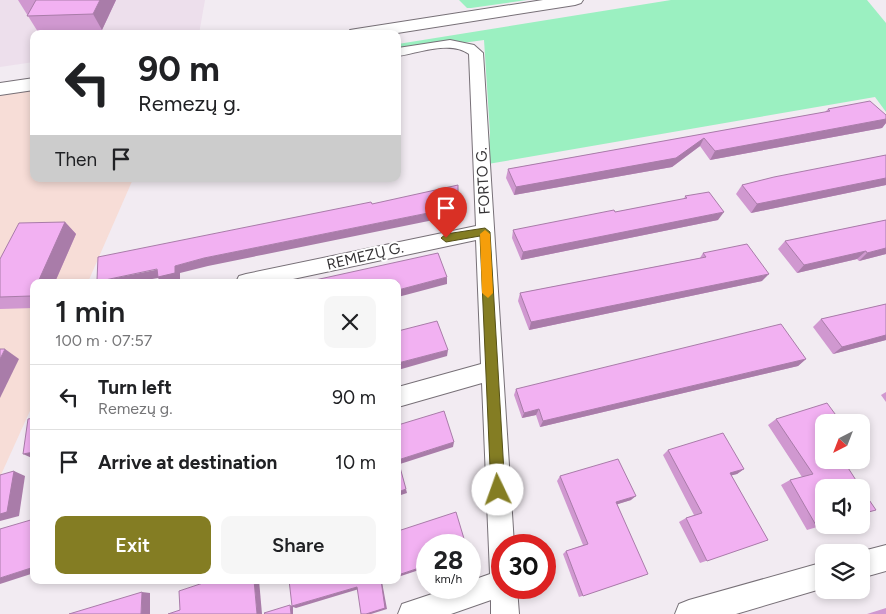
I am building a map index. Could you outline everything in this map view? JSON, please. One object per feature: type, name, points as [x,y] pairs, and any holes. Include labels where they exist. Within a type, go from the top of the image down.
[{"type":"main road","points":[[382,30],[575,0]]},
{"type":"main road","points":[[0,89],[30,85]]},
{"type":"street","name":"FORTO G.","points":[[401,52],[453,45],[469,48],[476,54],[500,534]]},
{"type":"street","name":"REMEZŲ G.","points":[[260,279],[464,234],[485,232]]},
{"type":"street","points":[[401,397],[491,371]]},
{"type":"street","points":[[870,562],[886,558]]},
{"type":"street","points":[[688,614],[815,578]]},
{"type":"street","points":[[412,614],[491,587]]},
{"type":"street","points":[[504,599],[505,614]]},
{"type":"shaded area","points":[[0,0],[205,0],[200,30],[30,30],[30,63],[0,67]]},
{"type":"shaded area","points":[[30,85],[30,182],[132,182],[89,279],[30,279],[30,411],[0,477],[0,89]]},
{"type":"green space","points":[[459,0],[527,0],[467,8]]},
{"type":"green space","points":[[671,0],[867,0],[886,23],[886,112],[875,97],[488,164],[490,133],[484,40],[401,52],[401,44]]},
{"type":"building","points":[[36,0],[100,0],[93,14],[27,16]]},
{"type":"building","points":[[870,101],[886,115],[886,119],[715,151],[704,138],[676,158],[516,187],[508,169],[830,111],[828,109]]},
{"type":"building","points":[[886,155],[886,178],[757,204],[742,185],[774,177]]},
{"type":"building","points":[[458,185],[458,207],[204,258],[175,266],[175,273],[158,277],[157,269],[110,279],[97,279],[98,257],[371,202],[372,204]]},
{"type":"building","points":[[709,192],[724,212],[523,252],[513,230],[614,210],[615,212]]},
{"type":"building","points":[[886,220],[886,248],[867,253],[866,251],[804,265],[785,241]]},
{"type":"building","points":[[65,222],[39,279],[30,279],[30,296],[0,297],[0,259],[19,223]]},
{"type":"building","points":[[747,244],[769,274],[531,322],[520,293],[706,257],[703,253]]},
{"type":"building","points":[[438,253],[447,277],[401,289],[401,279],[320,279]]},
{"type":"building","points":[[886,304],[886,335],[842,347],[821,319]]},
{"type":"building","points":[[437,321],[448,350],[401,362],[401,330]]},
{"type":"building","points":[[781,324],[806,359],[543,421],[539,409],[524,413],[516,389]]},
{"type":"building","points":[[0,349],[5,349],[0,359]]},
{"type":"building","points":[[827,403],[835,414],[815,414],[815,469],[849,469],[855,479],[815,479],[815,524],[790,480],[813,474],[776,419]]},
{"type":"building","points":[[444,411],[454,442],[401,459],[401,424]]},
{"type":"building","points":[[28,419],[30,419],[30,453],[23,454]]},
{"type":"building","points":[[723,433],[744,469],[730,473],[768,540],[707,561],[686,518],[702,513],[668,450]]},
{"type":"building","points":[[618,459],[636,496],[616,502],[648,574],[583,596],[566,551],[588,544],[560,476]]},
{"type":"building","points":[[14,471],[7,512],[0,514],[0,475]]},
{"type":"building","points":[[401,471],[406,489],[401,491]]},
{"type":"building","points":[[870,501],[876,510],[870,512]]},
{"type":"building","points":[[456,512],[463,534],[416,534],[416,569],[401,574],[401,530]]},
{"type":"building","points":[[30,520],[30,568],[0,578],[0,529]]},
{"type":"building","points":[[200,584],[254,584],[257,614],[168,614],[180,610],[179,591]]},
{"type":"building","points":[[289,584],[382,584],[385,608],[361,614],[357,587],[292,606]]},
{"type":"building","points":[[142,592],[141,614],[69,614]]},
{"type":"building","points":[[290,605],[291,614],[264,613]]},
{"type":"slow traffic","points":[[485,234],[488,293]]},
{"type":"route","points":[[446,238],[485,232],[498,490]]}]
